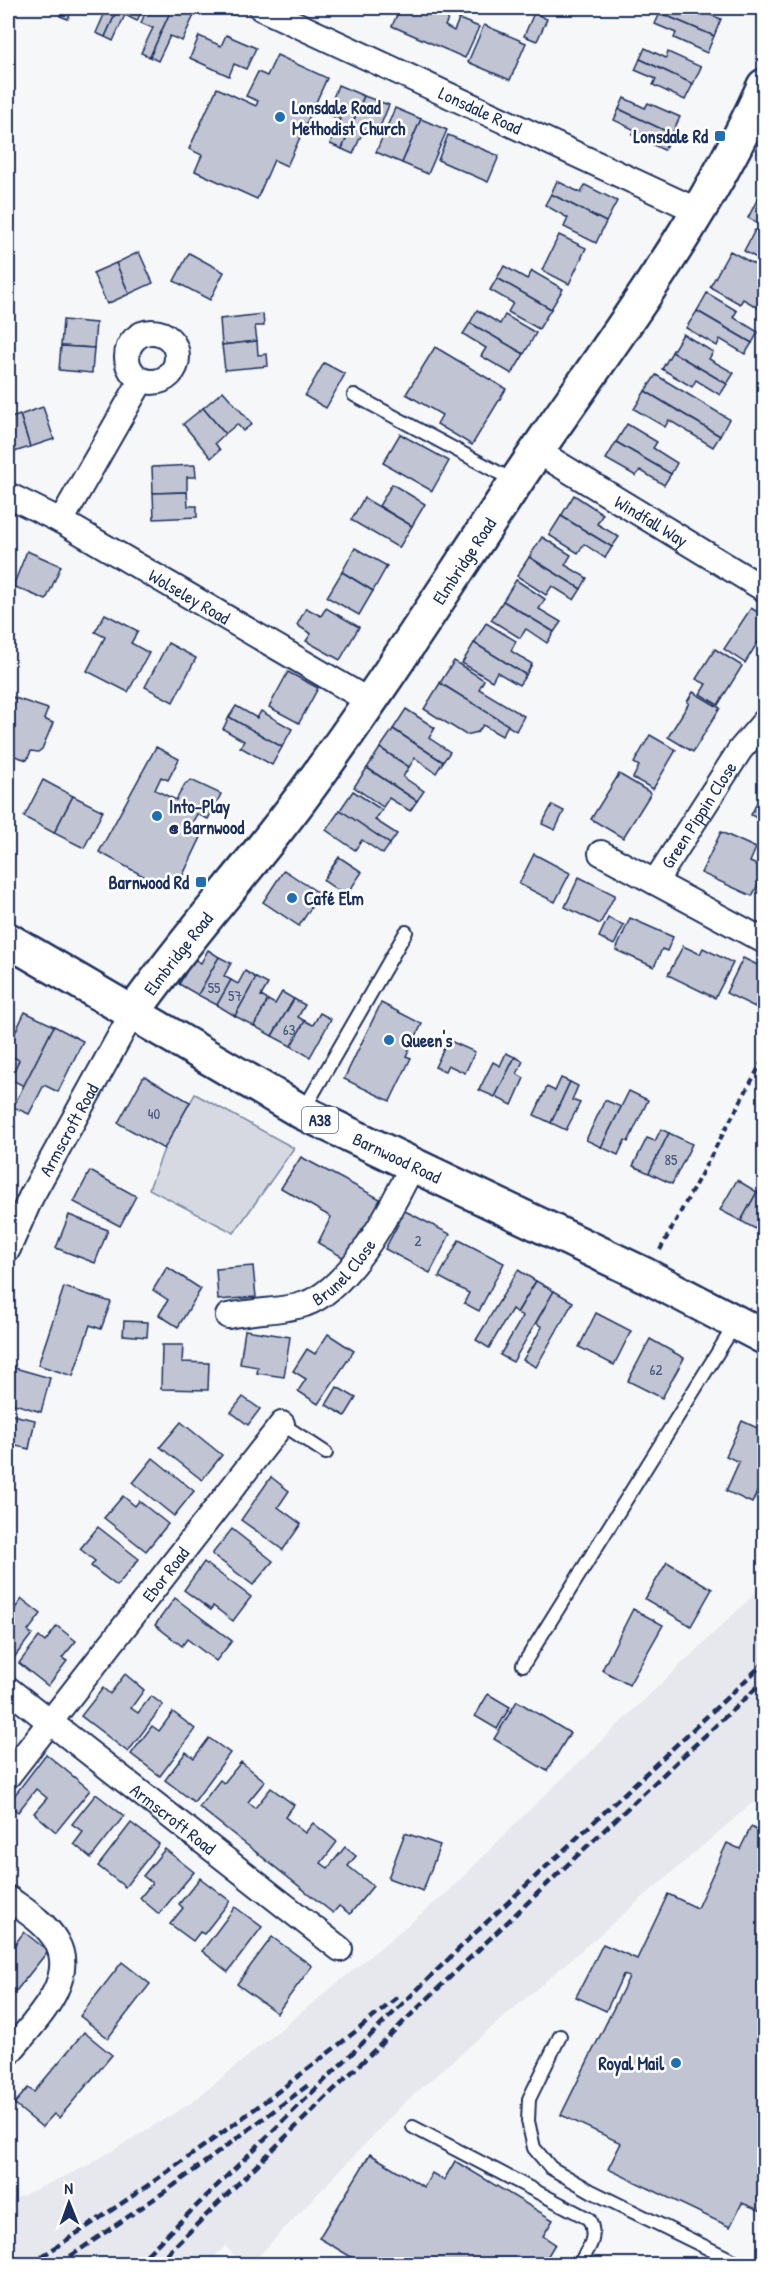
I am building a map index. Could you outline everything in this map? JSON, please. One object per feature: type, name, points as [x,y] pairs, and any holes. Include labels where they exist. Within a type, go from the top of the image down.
[{"type":"street","name":"Lonsdale Road","points":[[261,8],[698,211]]},
{"type":"street","name":"Elmbridge Road","points":[[132,1014],[164,969],[299,801],[369,701],[629,319],[698,211],[745,130],[765,86]]},
{"type":"street","points":[[61,521],[141,381]]},
{"type":"street","name":"Windfall Way","points":[[537,451],[765,589]]},
{"type":"street","name":"Wolseley Road","points":[[8,495],[61,521],[369,701]]},
{"type":"street","name":"Green Pippin Close","points":[[655,882],[740,750],[765,722]]},
{"type":"street","name":"Green Pippin Close","points":[[601,853],[765,941]]},
{"type":"street","name":"Barnwood Road","points":[[8,940],[302,1112],[645,1275],[751,1329]]},
{"type":"street","name":"Armscroft Road","points":[[8,1249],[31,1197],[132,1014]]},
{"type":"street","name":"Brunel Close","points":[[228,1316],[271,1312],[308,1303],[336,1282],[365,1250],[413,1164]]},
{"type":"street","name":"Ebor Road","points":[[8,1776],[282,1424]]},
{"type":"street","name":"Armscroft Road","points":[[8,1689],[340,1948]]},
{"type":"street","points":[[8,1898],[44,1926],[57,1942],[63,1965],[56,1992],[8,2054]]},
{"type":"lane","points":[[354,395],[516,482]]},
{"type":"lane","points":[[302,1112],[406,932]]},
{"type":"lane","points":[[523,1665],[751,1329]]},
{"type":"lane","points":[[282,1424],[326,1453]]},
{"type":"lane","points":[[560,2036],[529,2099],[528,2121],[534,2148],[551,2168],[591,2191],[741,2265]]},
{"type":"lane","points":[[413,2127],[589,2219],[594,2230],[594,2240],[579,2265]]},
{"type":"path","points":[[645,1275],[765,1058]]},
{"type":"shaded area","points":[[195,1094],[294,1148],[234,1233],[149,1189],[164,1149]]},
{"type":"shaded area","points":[[764,1585],[764,1793],[404,2103],[251,2264],[244,2264],[225,2246],[208,2264],[8,2264],[8,2202],[87,2166],[191,2103],[448,1892],[520,1819]]},
{"type":"building","points":[[63,8],[73,8],[68,19],[60,16]]},
{"type":"building","points":[[107,8],[118,8],[105,37],[96,33]]},
{"type":"building","points":[[118,8],[143,8],[137,21],[125,15],[113,41],[105,37]]},
{"type":"building","points":[[147,8],[172,8],[150,57],[141,53],[153,28],[141,23]]},
{"type":"building","points":[[172,8],[184,8],[195,13],[182,41],[170,36],[158,61],[150,57]]},
{"type":"building","points":[[400,8],[427,8],[449,17],[445,26],[454,31],[459,19],[479,27],[465,58],[392,26]]},
{"type":"building","points":[[662,8],[678,8],[686,11],[687,8],[693,8],[721,19],[714,36],[660,13]]},
{"type":"building","points":[[534,13],[547,19],[537,41],[524,36]]},
{"type":"building","points":[[660,13],[714,36],[707,53],[674,38],[676,33],[655,24]]},
{"type":"building","points":[[484,25],[526,43],[510,80],[468,62]]},
{"type":"building","points":[[226,35],[256,48],[246,69],[234,64],[229,76],[190,58],[199,36],[221,46]]},
{"type":"building","points":[[645,48],[666,58],[668,52],[701,67],[693,84],[640,59]]},
{"type":"building","points":[[277,55],[327,78],[287,166],[274,160],[257,199],[195,171],[202,155],[189,149],[217,88],[256,106],[258,101],[246,96],[258,72],[267,76]]},
{"type":"building","points":[[640,59],[693,84],[685,100],[653,85],[656,79],[635,70]]},
{"type":"building","points":[[338,85],[364,96],[342,149],[330,144],[340,119],[327,114]]},
{"type":"building","points":[[364,96],[389,105],[377,134],[364,129],[353,154],[342,149]]},
{"type":"building","points":[[624,98],[645,108],[648,103],[680,117],[672,134],[619,109]]},
{"type":"building","points":[[395,108],[421,119],[402,163],[376,152]]},
{"type":"building","points":[[619,109],[672,134],[664,150],[632,135],[635,130],[614,120]]},
{"type":"building","points":[[421,119],[447,130],[428,174],[402,163]]},
{"type":"building","points":[[448,135],[499,156],[488,182],[438,160]]},
{"type":"building","points":[[557,181],[581,193],[585,185],[617,201],[606,222],[551,194]]},
{"type":"building","points":[[761,192],[764,194],[764,226],[748,218]]},
{"type":"building","points":[[551,194],[606,222],[596,243],[564,227],[568,218],[545,205]]},
{"type":"building","points":[[755,230],[764,235],[764,262],[744,251]]},
{"type":"building","points":[[559,235],[586,248],[569,284],[542,270]]},
{"type":"building","points":[[730,251],[761,268],[757,275],[764,279],[764,311],[743,299],[740,304],[710,287]]},
{"type":"building","points":[[139,252],[153,283],[129,294],[116,263]]},
{"type":"building","points":[[189,253],[224,272],[210,300],[174,281]]},
{"type":"building","points":[[116,263],[129,294],[107,304],[93,273]]},
{"type":"building","points":[[504,266],[527,279],[532,271],[563,289],[551,309],[497,278]]},
{"type":"building","points":[[497,278],[551,309],[539,329],[508,312],[513,303],[490,290]]},
{"type":"building","points":[[707,293],[737,311],[733,317],[758,332],[752,343],[697,311]]},
{"type":"building","points":[[477,310],[500,324],[505,315],[536,333],[524,354],[470,323]]},
{"type":"building","points":[[697,311],[752,343],[745,354],[720,339],[717,346],[686,328]]},
{"type":"building","points":[[263,314],[264,326],[255,326],[257,341],[222,345],[220,319]]},
{"type":"building","points":[[63,320],[96,323],[94,348],[61,346]]},
{"type":"building","points":[[470,323],[524,354],[512,374],[481,356],[486,348],[463,334]]},
{"type":"building","points":[[683,334],[713,352],[709,359],[734,373],[727,384],[672,352]]},
{"type":"building","points":[[257,341],[258,355],[267,354],[268,366],[225,370],[222,345]]},
{"type":"building","points":[[61,346],[94,348],[92,373],[59,370]]},
{"type":"building","points":[[435,347],[506,389],[472,445],[437,424],[442,415],[406,394]]},
{"type":"building","points":[[672,352],[727,384],[720,395],[696,380],[692,387],[662,369]]},
{"type":"building","points":[[324,363],[345,374],[326,408],[305,396]]},
{"type":"building","points":[[656,375],[729,419],[720,436],[645,391]]},
{"type":"building","points":[[223,391],[252,424],[243,431],[237,424],[225,434],[203,408]]},
{"type":"building","points":[[645,391],[720,436],[713,447],[669,420],[665,427],[634,409]]},
{"type":"building","points":[[43,407],[54,439],[30,447],[20,415]]},
{"type":"building","points":[[203,408],[225,434],[215,443],[220,450],[211,458],[183,424]]},
{"type":"building","points":[[20,415],[30,447],[8,454],[8,419]]},
{"type":"building","points":[[627,424],[657,442],[653,448],[677,463],[671,474],[616,442]]},
{"type":"building","points":[[400,434],[449,461],[432,491],[383,463]]},
{"type":"building","points":[[616,442],[671,474],[664,485],[640,470],[636,476],[606,459]]},
{"type":"building","points":[[195,465],[196,477],[187,477],[187,492],[153,493],[152,467]]},
{"type":"building","points":[[392,484],[425,504],[412,526],[379,506]]},
{"type":"building","points":[[187,492],[188,506],[197,506],[197,517],[154,519],[153,493]]},
{"type":"building","points":[[574,495],[603,514],[597,524],[619,537],[612,547],[561,516]]},
{"type":"building","points":[[364,498],[412,526],[399,548],[351,520]]},
{"type":"building","points":[[561,516],[612,547],[605,558],[584,544],[578,553],[549,535]]},
{"type":"building","points":[[542,537],[571,555],[565,565],[587,578],[581,589],[529,557]]},
{"type":"building","points":[[355,548],[387,566],[373,591],[342,572]]},
{"type":"building","points":[[27,551],[61,566],[46,600],[13,586]]},
{"type":"building","points":[[529,557],[581,589],[574,600],[552,586],[546,595],[517,576]]},
{"type":"building","points":[[342,572],[373,591],[359,615],[327,597]]},
{"type":"building","points":[[516,580],[545,599],[539,609],[561,622],[554,632],[503,601]]},
{"type":"building","points":[[503,601],[554,632],[547,643],[526,629],[520,638],[491,620]]},
{"type":"building","points":[[306,608],[321,616],[326,608],[359,627],[340,660],[306,641],[311,634],[297,625]]},
{"type":"building","points":[[751,608],[764,616],[764,632],[745,663],[724,649]]},
{"type":"building","points":[[105,614],[138,631],[131,643],[149,653],[128,692],[87,671],[105,637],[95,632]]},
{"type":"building","points":[[486,623],[516,641],[511,651],[532,664],[526,675],[474,643]]},
{"type":"building","points":[[168,643],[196,658],[173,702],[145,687]]},
{"type":"building","points":[[474,643],[526,675],[519,685],[497,672],[492,681],[462,663]]},
{"type":"building","points":[[715,649],[742,666],[718,705],[700,694],[706,684],[696,679]]},
{"type":"building","points":[[454,661],[484,680],[479,689],[524,716],[516,731],[440,683]]},
{"type":"building","points":[[288,672],[318,688],[299,723],[269,707]]},
{"type":"building","points":[[440,683],[508,725],[502,736],[483,725],[478,732],[466,735],[424,709]]},
{"type":"building","points":[[693,692],[720,708],[693,752],[668,737],[689,703],[687,702]]},
{"type":"building","points":[[9,696],[48,709],[44,719],[53,723],[42,749],[38,752],[31,751],[27,760],[12,755],[8,767]]},
{"type":"building","points":[[236,706],[257,718],[261,711],[292,729],[282,747],[229,717]]},
{"type":"building","points":[[406,709],[435,728],[429,738],[450,752],[443,762],[393,729]]},
{"type":"building","points":[[229,717],[282,747],[272,765],[240,747],[244,741],[223,729]]},
{"type":"building","points":[[393,729],[443,762],[436,773],[415,758],[409,767],[380,748]]},
{"type":"building","points":[[650,735],[676,750],[653,789],[633,778],[639,766],[634,763]]},
{"type":"building","name":"Into-Play @ Barnwood","points":[[156,747],[179,759],[168,780],[161,777],[155,790],[176,800],[185,784],[191,780],[221,794],[208,819],[197,814],[191,825],[204,831],[181,879],[160,885],[99,852]]},
{"type":"building","points":[[380,748],[409,767],[403,777],[424,791],[417,801],[367,768]]},
{"type":"building","points":[[367,768],[417,801],[410,811],[389,798],[383,807],[354,787]]},
{"type":"building","points":[[619,774],[651,793],[623,838],[591,819]]},
{"type":"building","points":[[43,780],[73,796],[54,833],[24,817]]},
{"type":"building","points":[[764,788],[764,822],[751,815]]},
{"type":"building","points":[[353,791],[382,810],[375,820],[397,834],[390,844],[340,810]]},
{"type":"building","points":[[73,796],[103,811],[84,848],[54,833]]},
{"type":"building","points":[[552,805],[564,811],[555,830],[542,824]]},
{"type":"building","points":[[340,810],[390,844],[383,854],[362,840],[355,850],[326,830]]},
{"type":"building","points":[[721,832],[756,848],[750,862],[762,867],[763,875],[752,896],[701,873]]},
{"type":"building","points":[[534,854],[570,873],[555,902],[519,884]]},
{"type":"building","points":[[339,857],[362,872],[346,896],[323,880]]},
{"type":"building","name":"Café Elm","points":[[284,870],[320,894],[299,926],[263,902]]},
{"type":"building","points":[[579,877],[615,895],[600,924],[565,907]]},
{"type":"building","points":[[608,918],[624,925],[614,945],[599,937]]},
{"type":"building","points":[[630,918],[673,937],[667,951],[662,949],[654,967],[616,950]]},
{"type":"building","points":[[683,946],[700,954],[703,948],[733,963],[715,998],[668,975]]},
{"type":"building","points":[[208,950],[219,957],[198,995],[179,984],[194,959],[201,963]]},
{"type":"building","points":[[219,957],[231,963],[224,976],[231,980],[217,1005],[198,995]]},
{"type":"building","points":[[743,958],[764,968],[764,987],[755,1007],[726,993]]},
{"type":"building","points":[[245,971],[256,978],[235,1016],[217,1005],[231,980],[238,984]]},
{"type":"building","points":[[256,978],[268,984],[261,996],[268,1000],[254,1026],[235,1016]]},
{"type":"building","points":[[282,992],[294,999],[272,1036],[254,1026],[268,1000],[275,1004]]},
{"type":"building","points":[[294,999],[305,1005],[298,1017],[305,1021],[291,1046],[272,1036]]},
{"type":"building","name":"Queen's","points":[[381,1003],[422,1024],[406,1056],[411,1058],[390,1101],[344,1079]]},
{"type":"building","points":[[25,1012],[54,1026],[24,1086],[10,1079],[19,1060],[8,1054],[8,1047]]},
{"type":"building","points":[[320,1013],[331,1019],[310,1057],[291,1046],[305,1021],[313,1025]]},
{"type":"building","points":[[54,1026],[83,1041],[58,1092],[44,1085],[29,1114],[13,1107]]},
{"type":"building","points":[[448,1040],[475,1052],[465,1073],[448,1065],[445,1071],[435,1067]]},
{"type":"building","points":[[506,1053],[515,1057],[495,1097],[479,1090],[493,1062],[500,1066]]},
{"type":"building","points":[[515,1057],[523,1061],[517,1074],[524,1078],[512,1105],[495,1097]]},
{"type":"building","points":[[144,1076],[190,1102],[164,1149],[118,1123]]},
{"type":"building","points":[[561,1078],[570,1082],[551,1123],[534,1115],[547,1087],[555,1091]]},
{"type":"building","points":[[570,1082],[578,1086],[572,1100],[580,1103],[566,1130],[551,1123]]},
{"type":"building","points":[[629,1091],[648,1100],[628,1142],[625,1140],[618,1155],[601,1147]]},
{"type":"building","points":[[605,1100],[621,1107],[601,1147],[586,1140]]},
{"type":"building","points":[[661,1129],[669,1133],[649,1173],[633,1166],[647,1138],[655,1141]]},
{"type":"building","points":[[669,1133],[692,1144],[672,1184],[649,1173]]},
{"type":"building","points":[[301,1157],[382,1200],[366,1232],[362,1229],[346,1259],[318,1243],[331,1217],[281,1188]]},
{"type":"building","points":[[90,1171],[136,1196],[120,1226],[74,1202]]},
{"type":"building","points":[[737,1180],[757,1192],[741,1221],[720,1210]]},
{"type":"building","points":[[757,1192],[764,1196],[764,1226],[761,1232],[741,1221]]},
{"type":"building","points":[[405,1211],[450,1234],[430,1273],[385,1249]]},
{"type":"building","points":[[69,1215],[108,1230],[95,1263],[56,1248]]},
{"type":"building","points":[[459,1240],[504,1263],[479,1311],[464,1303],[469,1293],[439,1277]]},
{"type":"building","points":[[253,1266],[256,1297],[218,1300],[216,1269]]},
{"type":"building","points":[[167,1267],[201,1289],[178,1327],[159,1315],[168,1300],[153,1290]]},
{"type":"building","points":[[518,1270],[536,1281],[517,1313],[512,1309],[489,1348],[476,1340]]},
{"type":"building","points":[[536,1281],[554,1291],[513,1362],[500,1355],[523,1316],[517,1313]]},
{"type":"building","points":[[64,1287],[111,1302],[101,1329],[90,1325],[73,1376],[38,1365]]},
{"type":"building","points":[[554,1291],[573,1302],[536,1367],[523,1360],[542,1327],[536,1323]]},
{"type":"building","points":[[596,1313],[631,1331],[614,1365],[579,1347]]},
{"type":"building","points":[[124,1321],[148,1322],[147,1337],[123,1335]]},
{"type":"building","points":[[245,1330],[290,1337],[284,1377],[257,1373],[258,1367],[240,1364]]},
{"type":"building","points":[[328,1334],[354,1351],[318,1404],[298,1391],[306,1379],[293,1371],[307,1349],[315,1354]]},
{"type":"building","points":[[650,1339],[684,1358],[662,1398],[628,1381]]},
{"type":"building","points":[[162,1345],[183,1345],[182,1362],[209,1363],[208,1390],[161,1389]]},
{"type":"building","points":[[8,1366],[50,1378],[41,1412],[8,1402]]},
{"type":"building","points":[[337,1387],[356,1398],[345,1416],[326,1405]]},
{"type":"building","points":[[243,1397],[260,1409],[248,1425],[231,1412]]},
{"type":"building","points":[[8,1414],[35,1420],[29,1449],[8,1444]]},
{"type":"building","points":[[742,1421],[764,1431],[764,1482],[762,1481],[752,1503],[726,1491],[739,1462],[726,1456]]},
{"type":"building","points":[[181,1422],[222,1455],[202,1480],[160,1447]]},
{"type":"building","points":[[153,1458],[194,1491],[174,1516],[133,1483]]},
{"type":"building","points":[[8,1469],[14,1470],[8,1506]]},
{"type":"building","points":[[271,1477],[289,1491],[278,1507],[301,1524],[283,1550],[241,1520]]},
{"type":"building","points":[[123,1496],[135,1506],[139,1501],[168,1524],[146,1551],[104,1518]]},
{"type":"building","points":[[98,1527],[139,1559],[117,1586],[91,1566],[95,1561],[80,1549]]},
{"type":"building","points":[[232,1529],[273,1561],[253,1585],[212,1554]]},
{"type":"building","points":[[204,1562],[251,1597],[233,1621],[213,1606],[211,1610],[184,1590]]},
{"type":"building","points":[[667,1562],[712,1589],[691,1626],[645,1599]]},
{"type":"building","points":[[175,1598],[232,1641],[216,1661],[187,1639],[182,1646],[155,1625]]},
{"type":"building","points":[[22,1599],[41,1614],[28,1631],[32,1634],[13,1659],[8,1654],[8,1613],[10,1615]]},
{"type":"building","points":[[633,1609],[663,1625],[629,1685],[602,1670]]},
{"type":"building","points":[[57,1626],[76,1641],[62,1658],[67,1661],[48,1686],[19,1663],[39,1637],[45,1642]]},
{"type":"building","points":[[125,1674],[144,1690],[131,1708],[138,1713],[151,1696],[163,1705],[128,1752],[81,1716],[103,1688],[110,1694]]},
{"type":"building","points":[[488,1694],[510,1707],[497,1729],[475,1716]]},
{"type":"building","points":[[517,1701],[570,1733],[547,1771],[494,1739]]},
{"type":"building","points":[[173,1712],[195,1729],[160,1776],[131,1754],[152,1726],[159,1731]]},
{"type":"building","points":[[209,1738],[230,1753],[194,1802],[165,1780],[186,1752],[194,1758]]},
{"type":"building","points":[[46,1754],[90,1790],[56,1832],[34,1813],[47,1798],[36,1789],[18,1812],[8,1804]]},
{"type":"building","points":[[241,1762],[265,1781],[248,1802],[255,1808],[271,1788],[294,1805],[285,1817],[305,1833],[313,1823],[337,1842],[321,1863],[328,1868],[345,1847],[356,1856],[348,1866],[373,1886],[350,1914],[339,1906],[333,1913],[199,1807],[220,1780],[224,1783]]},
{"type":"building","points":[[96,1794],[124,1816],[91,1858],[74,1844],[83,1832],[72,1824]]},
{"type":"building","points":[[131,1823],[159,1844],[125,1887],[98,1866]]},
{"type":"building","name":"Royal Mail","points":[[751,1827],[764,1834],[764,2212],[742,2203],[730,2227],[608,2169],[621,2143],[561,2115],[629,1977],[623,1975],[606,2011],[576,1997],[603,1944],[637,1959],[668,1894],[697,1908],[727,1843],[740,1849]]},
{"type":"building","points":[[405,1833],[440,1845],[423,1891],[388,1878]]},
{"type":"building","points":[[165,1849],[194,1872],[159,1914],[140,1898],[152,1883],[143,1876]]},
{"type":"building","points":[[200,1878],[230,1901],[204,1934],[200,1932],[193,1941],[170,1924],[183,1908],[179,1904]]},
{"type":"building","points":[[235,1907],[262,1927],[228,1972],[202,1951]]},
{"type":"building","points":[[24,1932],[48,1951],[8,2001],[8,1953]]},
{"type":"building","points":[[272,1937],[312,1966],[277,2013],[237,1984]]},
{"type":"building","points":[[122,1962],[150,1984],[108,2038],[80,2016]]},
{"type":"building","points":[[84,2032],[112,2055],[59,2118],[54,2114],[42,2127],[14,2104],[28,2088],[34,2092]]},
{"type":"building","points":[[370,2154],[424,2187],[432,2173],[444,2180],[455,2161],[553,2220],[543,2236],[555,2244],[543,2264],[363,2264],[319,2238]]},
{"type":"railway","points":[[137,2264],[473,1935],[764,1663]]},
{"type":"railway","points":[[157,2264],[458,1969],[764,1681]]},
{"type":"railway","points":[[30,2264],[218,2136],[399,1996]]},
{"type":"railway","points":[[59,2264],[173,2186],[311,2083]]},
{"type":"place","name":"Lonsdale Road Methodist Church","points":[[280,117]]},
{"type":"place","name":"Lonsdale Rd","points":[[720,136]]},
{"type":"place","name":"Into-Play @ Barnwood","points":[[157,816]]},
{"type":"place","name":"Barnwood Rd","points":[[201,882]]},
{"type":"place","name":"Café Elm","points":[[292,898]]},
{"type":"place","name":"Queen's","points":[[389,1040]]},
{"type":"place","name":"Royal Mail","points":[[676,2063]]}]
